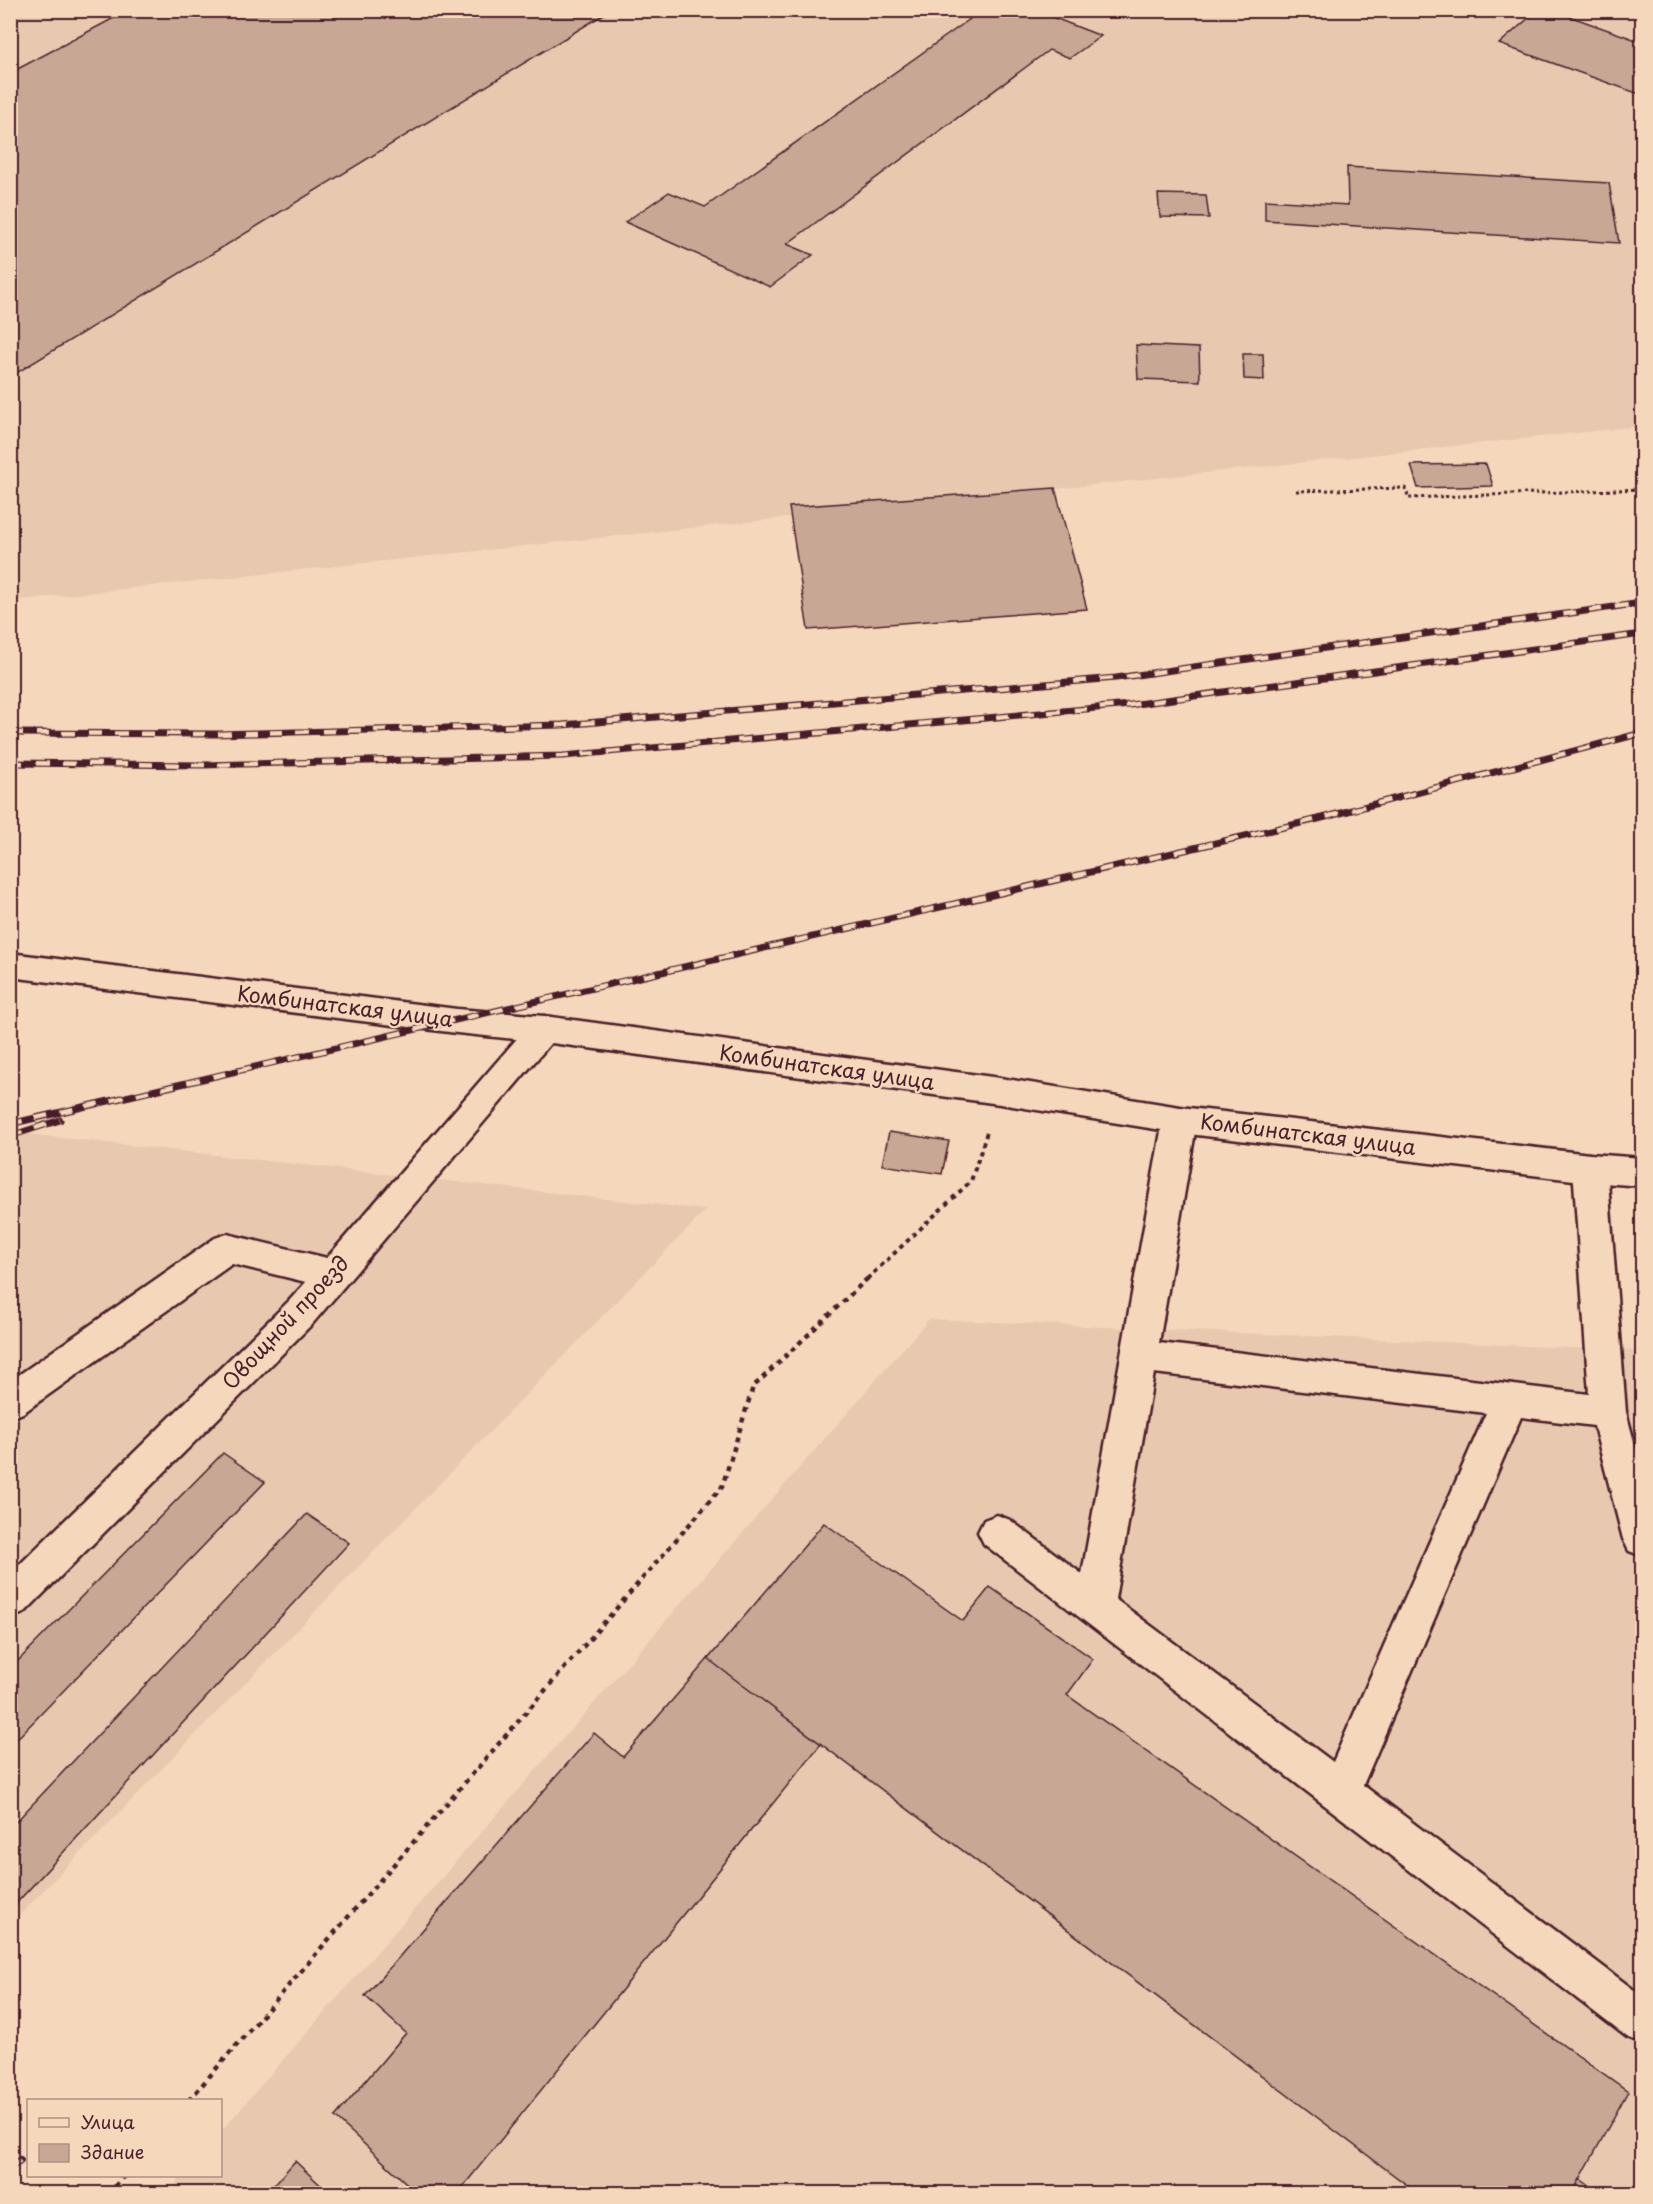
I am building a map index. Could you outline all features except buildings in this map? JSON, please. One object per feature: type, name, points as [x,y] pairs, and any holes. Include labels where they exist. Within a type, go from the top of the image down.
[{"type":"main road","name":"Комбинатская улица","points":[[10,965],[457,1021],[544,1029],[1000,1091],[1180,1120],[1590,1168],[1642,1172]]},
{"type":"main road","name":"Овощной проезд","points":[[10,1600],[300,1312],[544,1029]]},
{"type":"main road","points":[[1095,1606],[1180,1120]]},
{"type":"main road","points":[[1590,1168],[1608,1412],[1642,1539]]},
{"type":"main road","points":[[10,1402],[227,1248],[334,1274]]},
{"type":"main road","points":[[1140,1356],[1608,1412]]},
{"type":"main road","points":[[1340,1792],[1510,1400]]},
{"type":"main road","points":[[997,1532],[1642,2022]]},
{"type":"path","points":[[1296,491],[1406,488],[1410,498],[1642,489]]},
{"type":"path","points":[[190,2099],[722,1487],[753,1387],[971,1181],[1000,1091]]},
{"type":"path","points":[[108,2193],[122,2177]]},
{"type":"shaded area","points":[[10,11],[1642,11],[1642,426],[11,601]]},
{"type":"shaded area","points":[[10,1132],[706,1210],[11,1924],[10,1924]]},
{"type":"shaded area","points":[[929,1319],[1642,1351],[1642,2193],[166,2194],[181,2177],[222,2177],[222,2130]]},
{"type":"railway","points":[[10,733],[216,734],[562,725],[1116,678],[1642,603]]},
{"type":"railway","points":[[10,763],[203,765],[563,756],[1130,705],[1642,634]]},
{"type":"railway","points":[[10,1124],[1318,819],[1642,733]]},
{"type":"railway","points":[[10,1136],[60,1120]]},
{"type":"railway","points":[[10,2168],[20,2160]]}]
